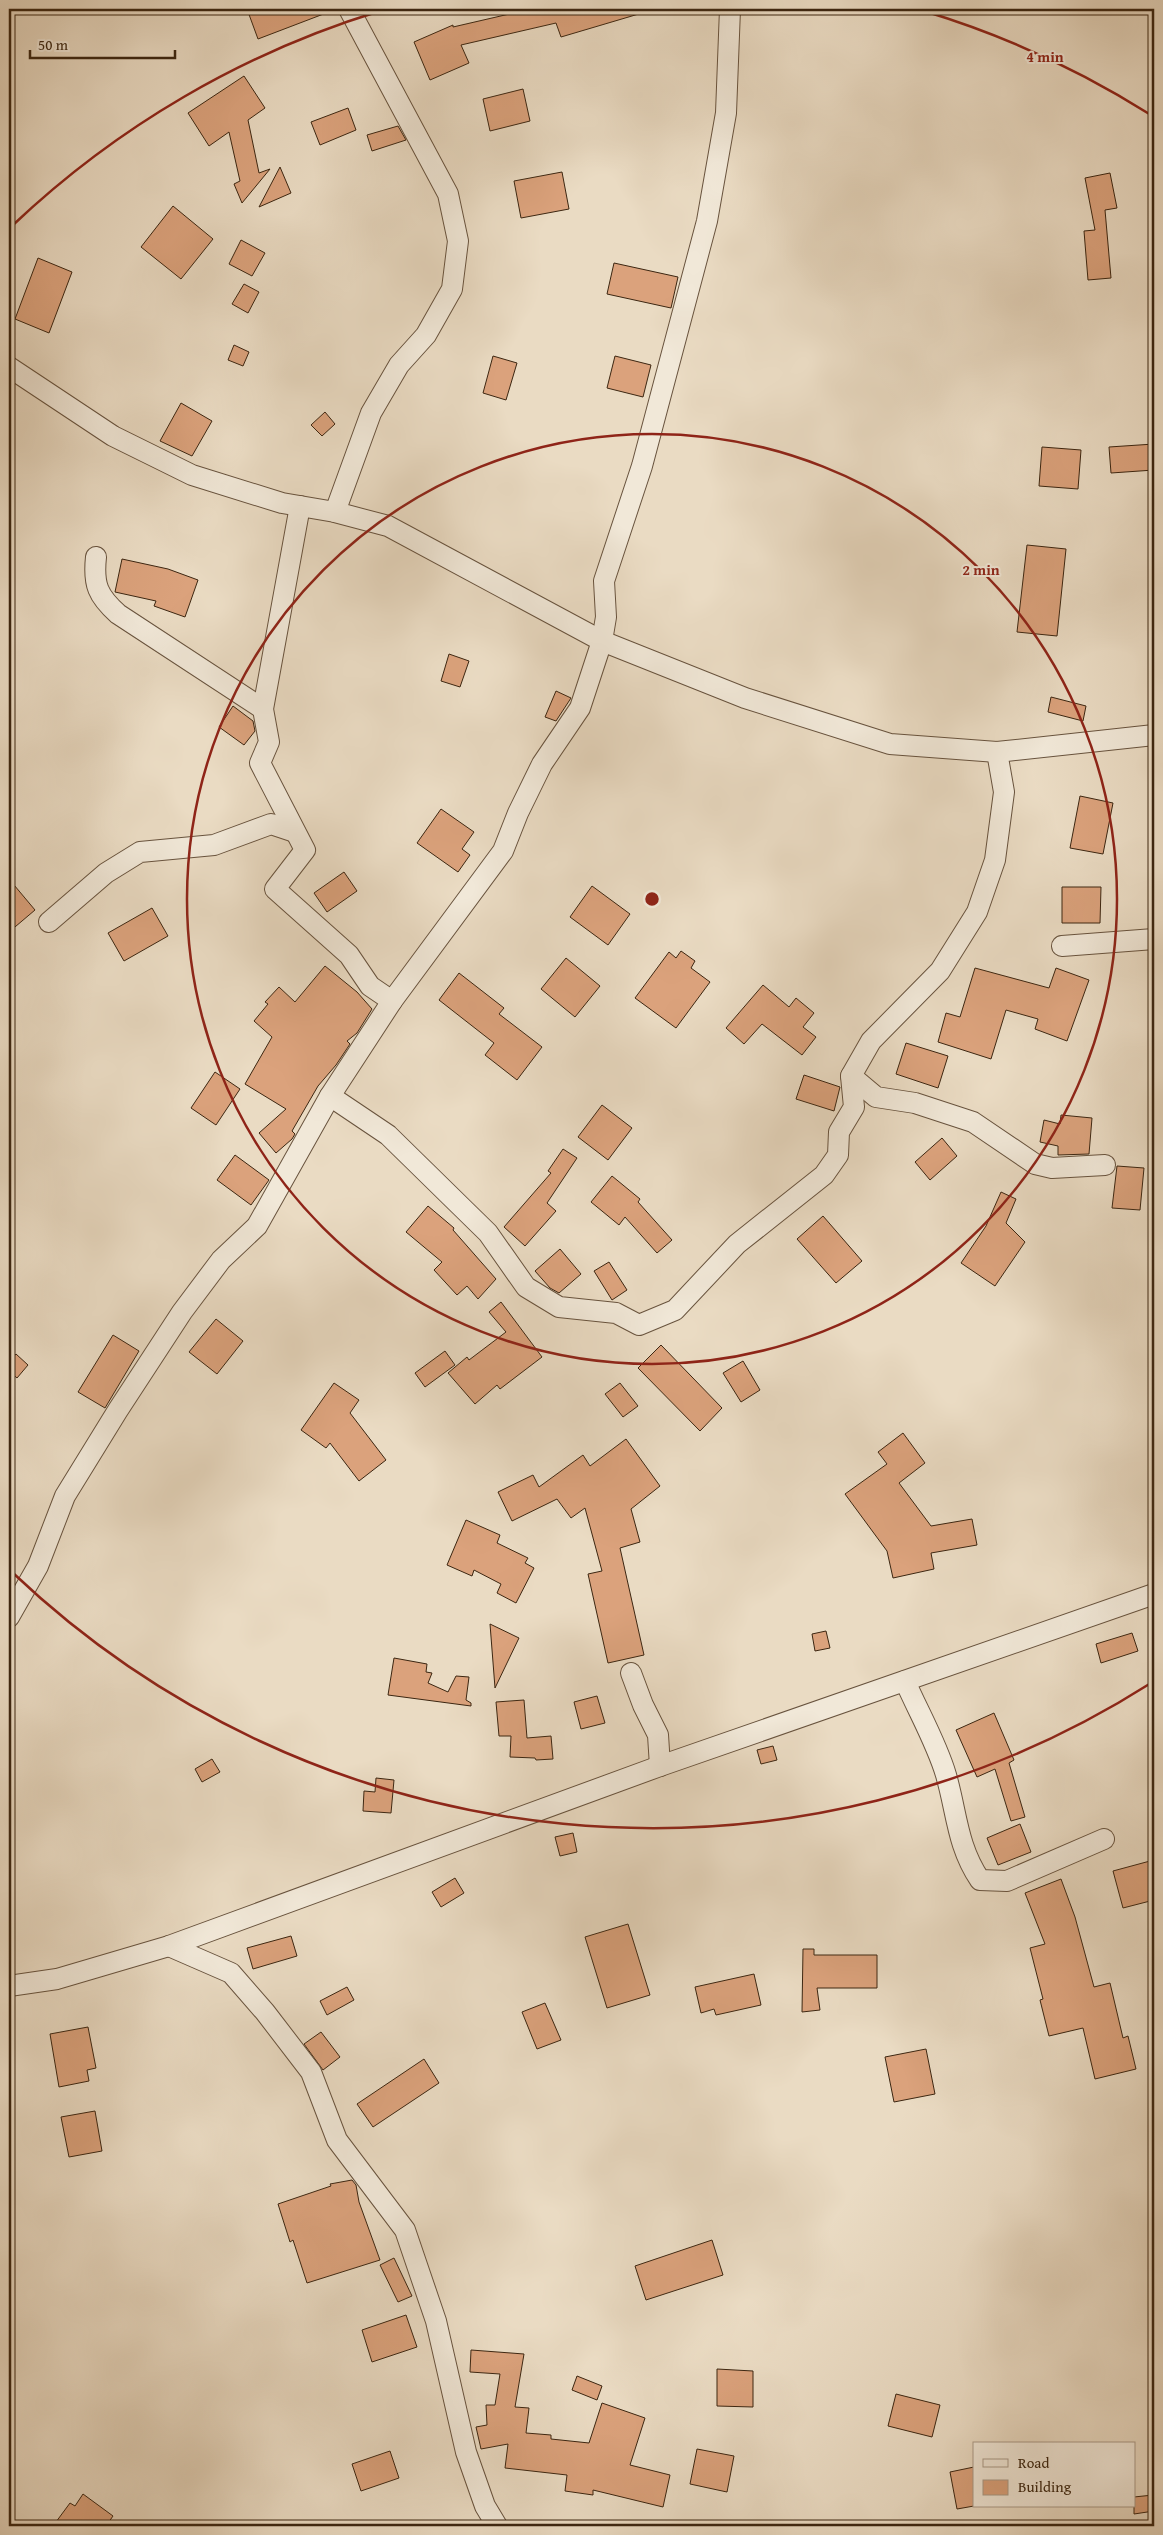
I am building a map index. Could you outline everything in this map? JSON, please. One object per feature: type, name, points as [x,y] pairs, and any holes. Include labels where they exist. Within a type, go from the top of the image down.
[{"type":"street","points":[[335,512],[371,413],[399,365],[426,335],[452,289],[458,241],[448,194],[349,9]]},
{"type":"street","points":[[9,1617],[38,1566],[66,1496],[118,1410],[182,1312],[221,1260],[257,1226],[330,1096],[392,1001],[504,851],[518,813],[542,764],[580,708],[602,642],[606,617],[604,581],[642,466],[707,220],[726,113],[731,24],[730,9]]},
{"type":"street","points":[[9,366],[113,436],[192,475],[282,503],[335,512],[388,526],[602,642],[745,698],[890,744],[997,752],[1154,734]]},
{"type":"street","points":[[300,506],[263,709],[269,742],[260,763],[305,850],[275,889],[349,955],[370,986],[392,1001]]},
{"type":"street","points":[[96,557],[94,576],[102,599],[118,614],[263,709]]},
{"type":"street","points":[[330,1096],[388,1135],[488,1233],[526,1288],[559,1307],[616,1313],[639,1325],[675,1310],[737,1244],[824,1175],[838,1155],[839,1132],[854,1107],[851,1076],[871,1041],[940,971],[977,912],[995,860],[1004,792],[997,752]]},
{"type":"street","points":[[49,922],[106,873],[140,852],[214,845],[271,824],[295,832]]},
{"type":"street","points":[[1062,946],[1154,939]]},
{"type":"street","points":[[851,1076],[876,1097],[915,1103],[973,1122],[1035,1164],[1052,1168],[1105,1165]]},
{"type":"street","points":[[9,1986],[57,1979],[169,1946],[660,1766],[1154,1594]]},
{"type":"street","points":[[631,1673],[643,1705],[658,1735],[660,1766]]},
{"type":"street","points":[[905,1681],[946,1774],[968,1862],[980,1880],[1007,1881],[1104,1839]]},
{"type":"street","points":[[169,1946],[231,1973],[265,2012],[311,2072],[337,2140],[404,2230],[436,2321],[466,2452],[485,2506],[497,2526]]},
{"type":"building","points":[[247,9],[333,9],[334,10],[258,39]]},
{"type":"building","points":[[531,9],[641,9],[642,13],[561,37],[556,23],[461,45],[469,63],[430,80],[414,42],[453,25],[453,27]]},
{"type":"building","points":[[244,76],[265,108],[248,120],[259,173],[270,169],[242,203],[234,184],[240,181],[229,132],[209,146],[188,113]]},
{"type":"building","points":[[523,89],[530,121],[490,131],[483,99]]},
{"type":"building","points":[[348,108],[356,130],[320,145],[311,122]]},
{"type":"building","points":[[398,126],[406,140],[372,151],[367,135]]},
{"type":"building","points":[[280,167],[291,193],[259,207]]},
{"type":"building","points":[[562,172],[569,209],[521,218],[514,181]]},
{"type":"building","points":[[1110,173],[1117,208],[1105,210],[1111,278],[1088,280],[1084,231],[1095,230],[1085,178]]},
{"type":"building","points":[[173,206],[213,239],[181,279],[141,247]]},
{"type":"building","points":[[241,240],[265,253],[252,276],[229,264]]},
{"type":"building","points":[[38,258],[72,272],[49,333],[15,319]]},
{"type":"building","points":[[614,263],[678,277],[671,308],[607,294]]},
{"type":"building","points":[[244,284],[259,292],[248,313],[232,304]]},
{"type":"building","points":[[234,345],[249,352],[243,366],[228,360]]},
{"type":"building","points":[[493,356],[517,363],[506,400],[483,393]]},
{"type":"building","points":[[615,356],[651,365],[643,397],[607,388]]},
{"type":"building","points":[[181,403],[212,421],[192,456],[160,441]]},
{"type":"building","points":[[325,412],[335,424],[322,436],[311,425]]},
{"type":"building","points":[[1154,444],[1154,470],[1111,473],[1109,447]]},
{"type":"building","points":[[1042,447],[1081,450],[1078,489],[1039,486]]},
{"type":"building","points":[[1027,545],[1066,549],[1057,636],[1017,632]]},
{"type":"building","points":[[122,559],[168,569],[198,580],[185,617],[154,606],[156,601],[115,592]]},
{"type":"building","points":[[449,654],[469,661],[460,687],[441,681]]},
{"type":"building","points":[[556,691],[571,698],[556,721],[545,717]]},
{"type":"building","points":[[1051,697],[1086,706],[1083,721],[1048,712]]},
{"type":"building","points":[[233,706],[253,721],[255,731],[244,745],[219,727]]},
{"type":"building","points":[[1080,796],[1113,803],[1103,854],[1070,848]]},
{"type":"building","points":[[441,809],[474,832],[462,849],[470,855],[458,872],[417,843]]},
{"type":"building","points":[[344,872],[357,891],[327,912],[314,893]]},
{"type":"building","points":[[9,879],[35,910],[9,932]]},
{"type":"building","points":[[592,886],[630,914],[608,945],[570,917]]},
{"type":"building","points":[[1062,887],[1101,887],[1100,923],[1062,923]]},
{"type":"building","points":[[152,908],[168,936],[124,961],[108,933]]},
{"type":"building","points":[[681,951],[695,961],[691,968],[710,982],[676,1028],[635,998],[669,952],[676,958]]},
{"type":"building","points":[[566,958],[600,986],[575,1017],[541,989]]},
{"type":"building","points":[[325,966],[357,992],[372,1009],[357,1033],[347,1041],[350,1044],[336,1065],[318,1086],[292,1131],[295,1134],[292,1139],[276,1153],[259,1133],[286,1109],[245,1084],[272,1037],[254,1021],[268,1004],[265,1002],[279,987],[295,1002]]},
{"type":"building","points":[[975,968],[1049,988],[1056,968],[1089,980],[1067,1041],[1035,1029],[1038,1019],[1006,1010],[991,1059],[938,1042],[946,1013],[960,1017]]},
{"type":"building","points":[[459,973],[504,1008],[499,1014],[542,1047],[517,1080],[485,1055],[494,1043],[439,1000]]},
{"type":"building","points":[[763,985],[789,1007],[796,998],[814,1013],[803,1027],[816,1037],[802,1055],[762,1024],[744,1044],[726,1028]]},
{"type":"building","points":[[906,1043],[948,1056],[938,1088],[896,1074]]},
{"type":"building","points":[[215,1072],[240,1089],[216,1125],[191,1108]]},
{"type":"building","points":[[804,1075],[840,1087],[834,1111],[796,1099]]},
{"type":"building","points":[[602,1105],[632,1128],[608,1160],[578,1137]]},
{"type":"building","points":[[1061,1115],[1092,1118],[1089,1154],[1058,1155],[1058,1146],[1040,1142],[1044,1120],[1060,1124]]},
{"type":"building","points":[[942,1138],[957,1156],[930,1180],[915,1162]]},
{"type":"building","points":[[563,1149],[577,1158],[547,1203],[556,1211],[525,1246],[504,1227],[551,1173],[548,1171]]},
{"type":"building","points":[[235,1155],[269,1180],[251,1205],[217,1180]]},
{"type":"building","points":[[1117,1166],[1144,1168],[1140,1210],[1112,1208]]},
{"type":"building","points":[[612,1176],[640,1199],[638,1202],[672,1240],[657,1253],[625,1217],[619,1225],[591,1202]]},
{"type":"building","points":[[1001,1192],[1016,1199],[1006,1223],[1025,1242],[995,1286],[961,1263],[986,1226]]},
{"type":"building","points":[[428,1206],[454,1228],[453,1230],[496,1279],[478,1299],[467,1286],[457,1295],[434,1270],[442,1262],[406,1232]]},
{"type":"building","points":[[823,1216],[862,1261],[836,1283],[797,1239]]},
{"type":"building","points":[[560,1249],[581,1274],[559,1293],[550,1288],[535,1271]]},
{"type":"building","points":[[609,1262],[627,1290],[612,1300],[594,1271]]},
{"type":"building","points":[[501,1302],[542,1357],[500,1389],[497,1385],[475,1404],[448,1373],[467,1357],[469,1360],[506,1332],[489,1312]]},
{"type":"building","points":[[216,1319],[243,1341],[217,1374],[189,1352]]},
{"type":"building","points":[[113,1335],[139,1351],[105,1408],[78,1392]]},
{"type":"building","points":[[661,1345],[722,1408],[700,1431],[638,1368]]},
{"type":"building","points":[[445,1351],[455,1365],[425,1387],[415,1373]]},
{"type":"building","points":[[16,1354],[28,1365],[17,1378],[9,1371],[9,1362]]},
{"type":"building","points":[[743,1361],[760,1390],[741,1402],[723,1373]]},
{"type":"building","points":[[334,1383],[359,1400],[350,1413],[386,1460],[359,1481],[330,1443],[326,1448],[301,1430]]},
{"type":"building","points":[[620,1383],[638,1406],[623,1417],[605,1394]]},
{"type":"building","points":[[903,1433],[925,1463],[899,1483],[931,1526],[972,1519],[977,1545],[931,1553],[934,1569],[893,1578],[887,1551],[845,1494],[887,1464],[878,1452]]},
{"type":"building","points":[[626,1439],[660,1486],[631,1509],[640,1542],[620,1548],[644,1655],[608,1663],[588,1574],[602,1571],[585,1508],[571,1518],[557,1499],[512,1521],[498,1492],[533,1475],[539,1487],[583,1455],[590,1466]]},
{"type":"building","points":[[466,1520],[500,1535],[497,1543],[528,1558],[525,1563],[534,1568],[516,1603],[497,1593],[501,1584],[474,1570],[472,1576],[447,1565]]},
{"type":"building","points":[[490,1624],[519,1638],[495,1688]]},
{"type":"building","points":[[826,1631],[830,1648],[815,1651],[812,1634]]},
{"type":"building","points":[[1132,1633],[1138,1651],[1101,1663],[1096,1644]]},
{"type":"building","points":[[394,1658],[427,1664],[426,1672],[432,1673],[428,1683],[448,1692],[456,1676],[469,1677],[466,1700],[471,1703],[471,1706],[388,1695]]},
{"type":"building","points":[[597,1696],[605,1723],[581,1729],[574,1702]]},
{"type":"building","points":[[524,1700],[527,1738],[551,1736],[553,1759],[536,1760],[535,1758],[510,1757],[511,1736],[499,1736],[496,1702]]},
{"type":"building","points":[[994,1713],[1014,1760],[1009,1763],[1025,1817],[1011,1821],[995,1769],[977,1777],[956,1730]]},
{"type":"building","points":[[773,1746],[777,1760],[761,1764],[757,1750]]},
{"type":"building","points":[[212,1759],[220,1772],[202,1782],[195,1769]]},
{"type":"building","points":[[376,1778],[394,1780],[391,1813],[363,1811],[364,1791],[375,1792]]},
{"type":"building","points":[[1020,1824],[1031,1852],[998,1865],[987,1838]]},
{"type":"building","points":[[573,1833],[577,1852],[560,1856],[555,1837]]},
{"type":"building","points":[[1150,1861],[1154,1874],[1154,1900],[1123,1908],[1113,1871]]},
{"type":"building","points":[[455,1878],[464,1893],[441,1907],[432,1892]]},
{"type":"building","points":[[1061,1879],[1075,1917],[1094,1987],[1110,1983],[1123,2038],[1128,2036],[1136,2069],[1095,2079],[1083,2028],[1049,2036],[1040,2000],[1043,1999],[1030,1948],[1045,1944],[1025,1893]]},
{"type":"building","points":[[628,1924],[650,1995],[607,2008],[585,1937]]},
{"type":"building","points":[[291,1936],[297,1956],[253,1969],[247,1948]]},
{"type":"building","points":[[803,1949],[814,1949],[814,1955],[877,1955],[877,1988],[817,1988],[820,2010],[802,2012]]},
{"type":"building","points":[[754,1974],[761,2005],[716,2015],[714,2009],[701,2013],[695,1987]]},
{"type":"building","points":[[347,1987],[354,2000],[327,2015],[320,2001]]},
{"type":"building","points":[[545,2003],[561,2040],[537,2049],[522,2012]]},
{"type":"building","points":[[88,2027],[96,2068],[87,2070],[89,2081],[59,2087],[50,2034]]},
{"type":"building","points":[[321,2032],[340,2057],[323,2070],[304,2044]]},
{"type":"building","points":[[926,2049],[935,2094],[894,2102],[885,2057]]},
{"type":"building","points":[[424,2059],[439,2083],[373,2127],[357,2104]]},
{"type":"building","points":[[95,2111],[102,2151],[69,2157],[61,2117]]},
{"type":"building","points":[[352,2180],[356,2185],[359,2202],[380,2260],[307,2283],[293,2240],[290,2242],[278,2204],[331,2186],[330,2184]]},
{"type":"building","points":[[712,2240],[723,2275],[646,2300],[635,2266]]},
{"type":"building","points":[[394,2258],[412,2296],[398,2302],[380,2265]]},
{"type":"building","points":[[406,2315],[417,2347],[372,2362],[362,2330]]},
{"type":"building","points":[[471,2350],[524,2354],[515,2407],[529,2408],[526,2433],[551,2435],[551,2439],[589,2443],[602,2403],[645,2418],[630,2465],[670,2475],[663,2507],[593,2490],[593,2495],[565,2491],[567,2475],[505,2468],[508,2444],[481,2449],[476,2427],[487,2425],[486,2405],[495,2405],[500,2374],[470,2372]]},
{"type":"building","points":[[717,2369],[753,2371],[753,2407],[717,2406]]},
{"type":"building","points":[[577,2376],[602,2386],[597,2400],[572,2390]]},
{"type":"building","points":[[896,2394],[940,2405],[932,2437],[888,2426]]},
{"type":"building","points":[[697,2449],[734,2456],[727,2492],[690,2484]]},
{"type":"building","points":[[390,2451],[399,2478],[361,2491],[352,2464]]},
{"type":"building","points":[[973,2467],[973,2506],[957,2509],[950,2472]]},
{"type":"building","points":[[83,2494],[113,2516],[106,2526],[53,2526],[70,2503],[75,2506]]},
{"type":"building","points":[[1153,2495],[1154,2511],[1134,2514],[1136,2497]]}]
